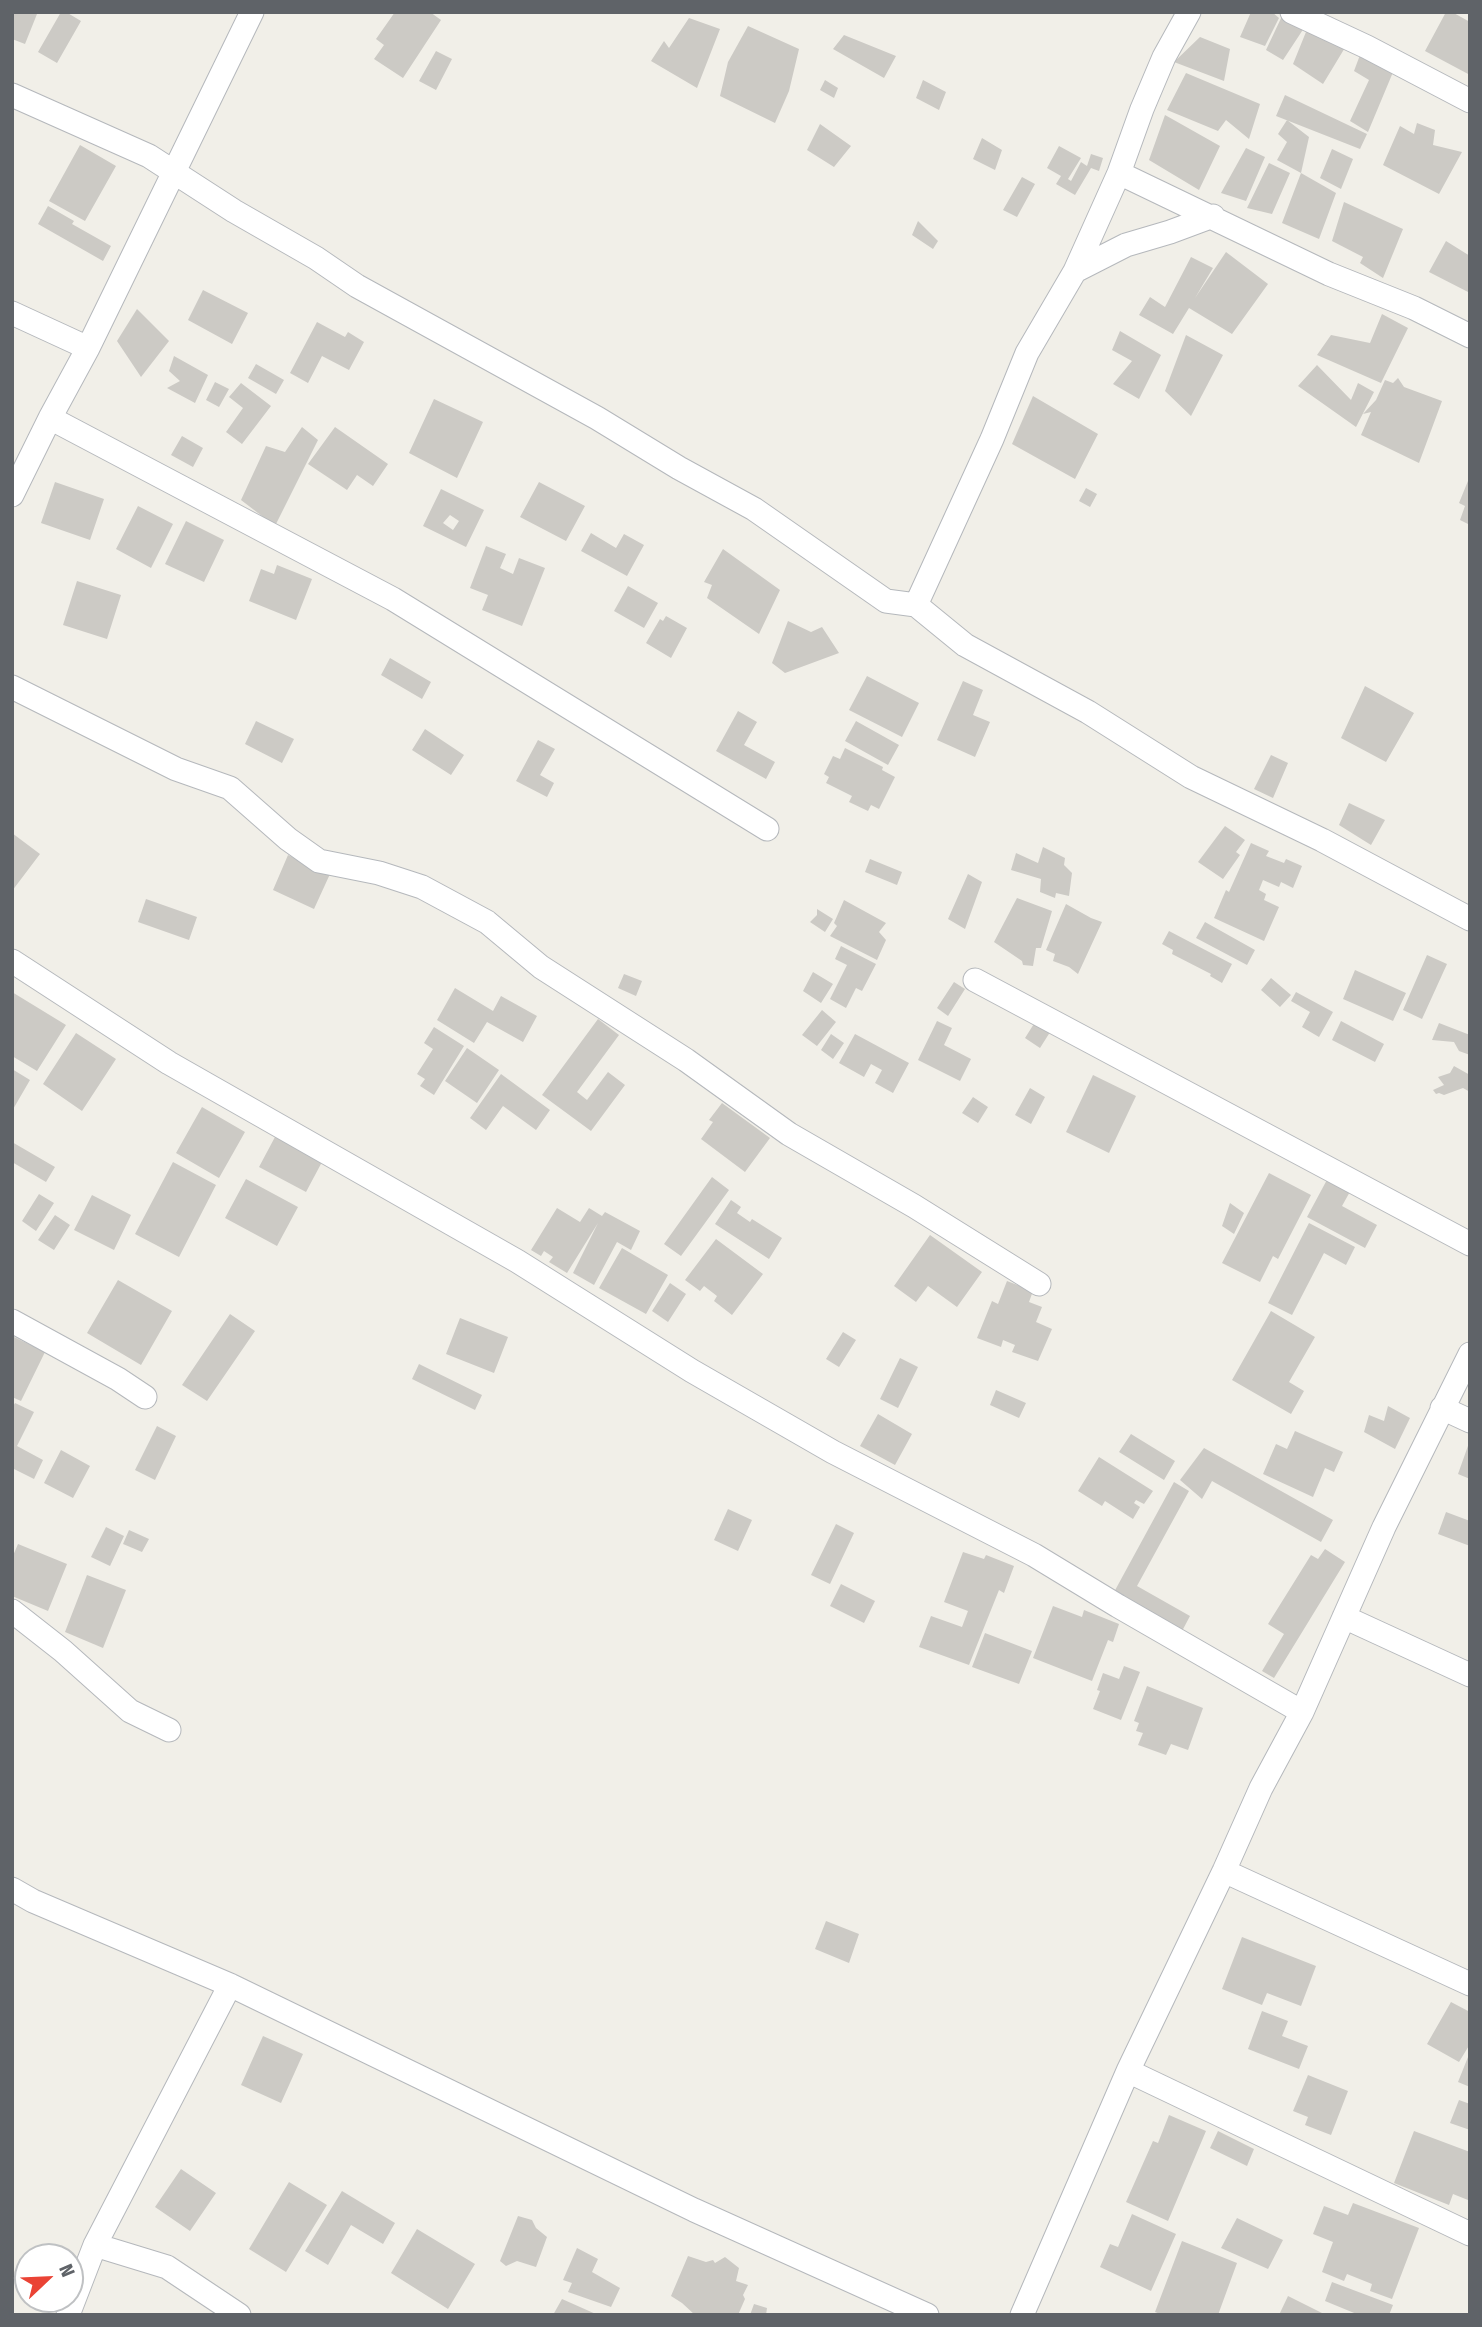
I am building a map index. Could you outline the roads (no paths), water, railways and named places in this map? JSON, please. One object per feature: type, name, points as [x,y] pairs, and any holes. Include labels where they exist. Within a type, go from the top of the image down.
[{"type":"street","points":[[12,495],[88,348],[252,12]]},
{"type":"street","points":[[916,605],[992,439],[1027,353],[1075,271],[1119,173],[1164,57],[1189,12]]},
{"type":"street","points":[[1292,12],[1367,47],[1470,101]]},
{"type":"street","points":[[12,95],[149,156],[316,258],[356,286],[597,418],[679,468],[754,509],[886,601],[916,605],[965,645],[1098,718],[1191,777],[1322,840],[1470,919]]},
{"type":"street","points":[[1119,173],[1329,274],[1414,308],[1470,336]]},
{"type":"street","points":[[1075,271],[1126,245],[1170,233],[1213,216]]},
{"type":"street","points":[[12,313],[88,348]]},
{"type":"street","points":[[50,418],[393,599],[767,829]]},
{"type":"street","points":[[12,687],[176,769],[230,788],[288,839],[319,861],[379,873],[422,887],[487,922],[541,967],[685,1060],[789,1134],[914,1206],[1039,1284]]},
{"type":"street","points":[[12,961],[169,1063],[517,1261],[692,1371],[833,1452],[1034,1555],[1302,1712]]},
{"type":"street","points":[[975,980],[1470,1244]]},
{"type":"street","points":[[12,1321],[118,1379],[145,1397]]},
{"type":"street","points":[[1022,2315],[1128,2071],[1261,1788],[1302,1712],[1442,1408],[1470,1354]]},
{"type":"street","points":[[1442,1408],[1470,1421]]},
{"type":"street","points":[[12,1611],[63,1651],[130,1711],[169,1730]]},
{"type":"street","points":[[1344,1617],[1470,1675]]},
{"type":"street","points":[[1224,1871],[1470,1984]]},
{"type":"street","points":[[12,1889],[33,1901],[230,1985],[694,2210],[927,2315]]},
{"type":"street","points":[[68,2315],[95,2245],[230,1985]]},
{"type":"street","points":[[1128,2071],[1470,2234]]},
{"type":"street","points":[[95,2245],[167,2267],[239,2315]]}]
